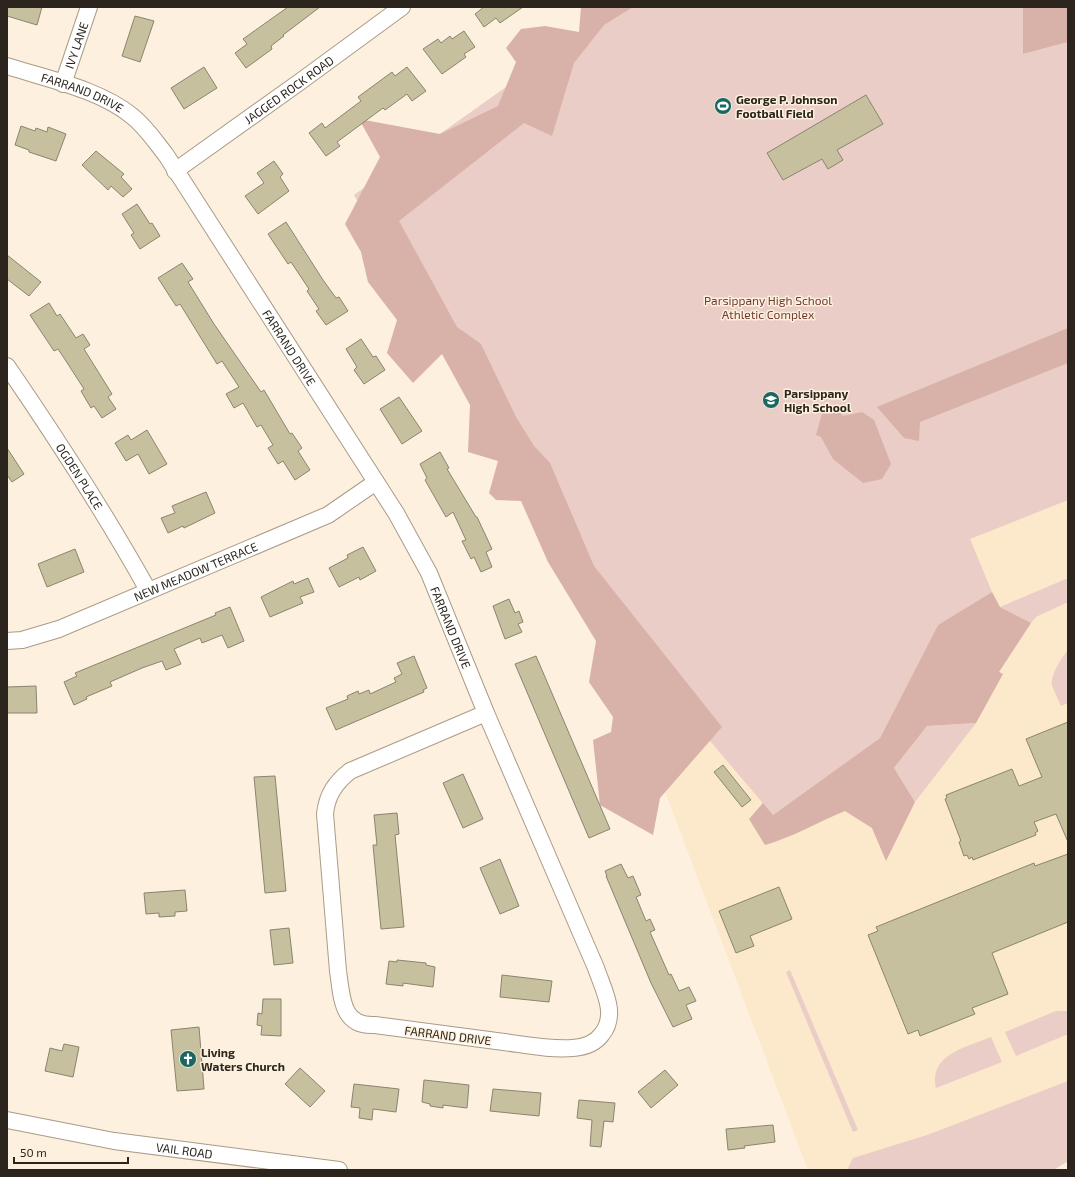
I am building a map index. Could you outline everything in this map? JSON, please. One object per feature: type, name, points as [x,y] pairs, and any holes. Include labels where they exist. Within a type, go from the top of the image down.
[{"type":"street","name":"IVY LANE","points":[[64,84],[89,7]]},
{"type":"street","name":"JAGGED ROCK ROAD","points":[[175,170],[402,7]]},
{"type":"street","name":"FARRAND DRIVE","points":[[7,66],[97,95],[115,104],[132,116],[147,130],[166,155],[396,513],[428,573],[486,713],[575,919],[608,1004],[610,1014],[608,1024],[599,1037],[587,1046],[556,1048],[375,1025],[364,1026],[355,1022],[347,1015],[341,995],[338,971],[325,814],[329,794],[334,785],[350,771],[486,713]]},
{"type":"street","name":"OGDEN PLACE","points":[[7,366],[69,457],[117,533],[148,590]]},
{"type":"street","name":"NEW MEADOW TERRACE","points":[[7,641],[22,640],[59,629],[328,514],[376,482]]},
{"type":"street","name":"VAIL ROAD","points":[[7,1120],[114,1141],[339,1170]]},
{"type":"shaded area","points":[[581,7],[633,7],[604,25],[574,63],[552,136],[524,123],[399,221],[457,327],[481,344],[516,417],[534,446],[550,463],[594,566],[722,727],[660,798],[653,835],[600,805],[593,740],[611,732],[613,717],[589,682],[596,641],[548,562],[521,501],[496,500],[489,493],[498,461],[468,452],[470,405],[442,354],[413,383],[387,353],[397,320],[368,282],[361,252],[345,224],[380,157],[359,119],[440,134],[498,106],[516,62],[506,48],[521,29],[545,26],[579,32]]},
{"type":"shaded area","name":"Parsippany High School Athletic Complex","points":[[619,7],[1068,7],[1068,1161],[1054,1170],[808,1170],[595,606],[354,195]]},
{"type":"shaded area","points":[[1023,7],[1068,7],[1068,42],[1023,54]]},
{"type":"shaded area","points":[[1068,328],[1068,363],[920,422],[919,441],[904,438],[877,407]]},
{"type":"shaded area","points":[[835,408],[843,416],[862,412],[874,420],[891,464],[882,479],[863,483],[833,459],[821,437],[816,435],[823,410]]},
{"type":"shaded area","points":[[992,592],[1000,607],[1031,623],[999,672],[1003,674],[976,723],[927,726],[894,768],[915,802],[886,861],[872,828],[845,811],[795,834],[765,845],[749,819],[763,803],[773,815],[880,738],[938,625]]},
{"type":"green space","name":"Parsippany High School Athletic Complex","points":[[619,7],[1023,7],[1023,54],[1068,42],[1068,500],[970,539],[992,592],[938,625],[880,738],[773,815],[595,606],[354,195]]},
{"type":"green space","points":[[1068,578],[1068,602],[1036,617],[1031,623],[1000,607]]},
{"type":"green space","points":[[1068,650],[1068,703],[1061,706],[1053,688],[1052,681],[1057,667]]},
{"type":"green space","points":[[976,723],[915,802],[894,768],[927,726]]},
{"type":"green space","points":[[790,970],[858,1130],[853,1132],[786,972]]},
{"type":"green space","points":[[1056,1011],[1068,1011],[1068,1034],[1016,1056],[1005,1032]]},
{"type":"green space","points":[[991,1037],[1002,1062],[936,1088],[935,1076],[938,1067],[944,1060],[961,1049]]},
{"type":"green space","points":[[1068,1081],[1068,1161],[1054,1170],[847,1170],[853,1158],[927,1135]]},
{"type":"building","points":[[7,7],[42,7],[37,25],[7,16]]},
{"type":"building","points":[[288,7],[320,7],[283,35],[284,36],[271,46],[272,49],[246,68],[235,53],[247,44],[243,39]]},
{"type":"building","points":[[484,7],[523,7],[500,23],[496,18],[484,27],[475,14]]},
{"type":"building","points":[[135,16],[154,21],[140,62],[122,56]]},
{"type":"building","points":[[464,31],[475,47],[464,54],[466,57],[442,74],[423,49],[438,39],[441,43],[450,36],[452,39]]},
{"type":"building","points":[[204,67],[217,88],[184,109],[171,88]]},
{"type":"building","points":[[407,67],[426,91],[412,101],[407,94],[385,110],[383,108],[337,142],[340,146],[326,156],[309,133],[322,123],[325,128],[361,101],[358,97],[392,72],[395,76]]},
{"type":"building","points":[[866,95],[883,124],[837,150],[843,160],[828,169],[822,159],[783,180],[767,153]]},
{"type":"building","points":[[21,126],[35,131],[36,128],[47,132],[48,127],[66,134],[56,161],[29,152],[29,150],[15,145]]},
{"type":"building","points":[[96,151],[124,174],[121,177],[132,189],[123,197],[111,186],[108,190],[82,165]]},
{"type":"building","points":[[274,161],[283,174],[280,177],[289,191],[258,214],[245,196],[264,183],[257,173]]},
{"type":"building","points":[[137,204],[160,236],[140,249],[131,235],[134,233],[122,214]]},
{"type":"building","points":[[286,222],[323,280],[336,298],[339,297],[348,311],[326,325],[316,311],[319,309],[307,291],[309,289],[291,262],[288,264],[268,234]]},
{"type":"building","points":[[7,255],[41,282],[29,296],[7,279]]},
{"type":"building","points":[[182,263],[193,279],[188,282],[214,324],[261,392],[264,390],[290,434],[292,433],[302,448],[298,451],[310,470],[295,480],[283,461],[278,464],[268,448],[273,445],[261,425],[257,427],[243,403],[234,408],[226,394],[239,387],[222,361],[217,364],[180,304],[176,306],[158,278]]},
{"type":"building","points":[[49,303],[57,316],[60,314],[76,338],[83,334],[90,345],[84,349],[112,394],[108,397],[116,409],[102,418],[94,406],[91,408],[81,391],[84,389],[58,349],[54,351],[30,315]]},
{"type":"building","points":[[361,339],[373,357],[376,356],[385,370],[364,384],[354,370],[357,367],[346,349]]},
{"type":"building","points":[[399,397],[422,431],[402,444],[380,409]]},
{"type":"building","points":[[147,430],[167,464],[149,474],[138,454],[126,461],[115,443],[128,435],[131,440]]},
{"type":"building","points":[[7,448],[24,474],[12,482],[7,475]]},
{"type":"building","points":[[440,452],[449,468],[447,469],[477,517],[492,549],[486,552],[492,567],[481,572],[474,557],[471,559],[462,541],[466,540],[453,512],[446,517],[425,480],[427,478],[420,464]]},
{"type":"building","points":[[206,492],[215,513],[184,528],[183,526],[168,533],[161,518],[175,513],[172,506]]},
{"type":"building","points":[[363,547],[376,571],[360,580],[359,577],[339,587],[329,568],[348,558],[347,555]]},
{"type":"building","points":[[75,549],[84,572],[47,587],[38,564]]},
{"type":"building","points":[[308,578],[314,592],[300,597],[303,603],[270,617],[261,597],[293,581],[294,584]]},
{"type":"building","points":[[509,599],[515,613],[519,611],[523,622],[518,624],[522,632],[505,639],[493,606]]},
{"type":"building","points":[[230,607],[244,641],[228,648],[222,635],[202,643],[200,638],[174,649],[181,664],[166,670],[162,661],[142,668],[110,682],[112,686],[86,697],[87,699],[74,705],[64,682],[77,676],[75,673],[216,615],[215,613]]},
{"type":"building","points":[[414,656],[427,688],[423,690],[424,692],[336,730],[326,708],[348,699],[347,696],[358,691],[359,694],[369,690],[370,694],[396,682],[394,678],[402,674],[397,663]]},
{"type":"building","points":[[536,656],[610,829],[589,838],[515,664]]},
{"type":"building","points":[[36,686],[37,713],[7,713],[7,687]]},
{"type":"building","points":[[1068,722],[1068,842],[1056,814],[1034,822],[1038,831],[1035,833],[1036,835],[973,860],[972,857],[969,859],[967,855],[964,856],[959,842],[961,841],[945,799],[947,798],[946,795],[1012,769],[1019,786],[1042,777],[1026,739]]},
{"type":"building","points":[[723,765],[751,800],[742,807],[714,772]]},
{"type":"building","points":[[463,774],[483,819],[463,828],[443,783]]},
{"type":"building","points":[[275,776],[286,891],[265,893],[254,777]]},
{"type":"building","points":[[397,813],[399,834],[395,835],[404,927],[381,929],[373,845],[377,845],[374,815]]},
{"type":"building","points":[[1068,854],[1068,922],[992,953],[1008,994],[972,1008],[975,1014],[920,1036],[918,1030],[908,1034],[868,935],[878,931],[876,927],[1034,863],[1035,866]]},
{"type":"building","points":[[500,859],[519,906],[500,914],[480,868]]},
{"type":"building","points":[[621,864],[628,878],[633,876],[641,895],[636,897],[646,921],[650,919],[655,930],[650,932],[669,975],[671,974],[679,991],[689,987],[696,1001],[686,1005],[692,1019],[673,1027],[651,983],[606,876],[605,871]]},
{"type":"building","points":[[779,887],[792,919],[750,936],[754,946],[736,953],[719,911]]},
{"type":"building","points":[[185,890],[187,911],[175,912],[175,916],[159,917],[159,913],[146,914],[144,893]]},
{"type":"building","points":[[289,928],[293,963],[274,965],[270,930]]},
{"type":"building","points":[[397,960],[426,963],[426,965],[435,967],[433,987],[403,983],[403,986],[386,984],[389,961],[397,962]]},
{"type":"building","points":[[502,975],[552,981],[549,1002],[500,997]]},
{"type":"building","points":[[263,999],[281,999],[281,1036],[261,1035],[262,1026],[257,1025],[258,1013],[262,1014]]},
{"type":"building","name":"Living Waters Church","points":[[199,1027],[204,1089],[177,1091],[171,1030]]},
{"type":"building","points":[[64,1044],[79,1047],[73,1077],[45,1071],[50,1048],[62,1051]]},
{"type":"building","points":[[300,1068],[325,1091],[310,1107],[285,1084]]},
{"type":"building","points":[[665,1070],[678,1085],[651,1108],[638,1092]]},
{"type":"building","points":[[424,1080],[469,1085],[467,1108],[443,1105],[443,1108],[430,1106],[430,1104],[422,1102]]},
{"type":"building","points":[[354,1084],[399,1089],[396,1112],[373,1109],[372,1120],[359,1118],[360,1108],[351,1107]]},
{"type":"building","points":[[493,1089],[541,1093],[539,1116],[490,1111]]},
{"type":"building","points":[[579,1100],[615,1103],[613,1122],[604,1121],[601,1147],[590,1146],[592,1120],[577,1118]]},
{"type":"building","points":[[773,1125],[775,1142],[744,1146],[745,1148],[728,1150],[726,1129]]},
{"type":"place","name":"George P. Johnson Football Field","points":[[723,106]]},
{"type":"place","name":"Parsippany High School","points":[[771,400]]},
{"type":"place","name":"Living Waters Church","points":[[188,1059]]}]
